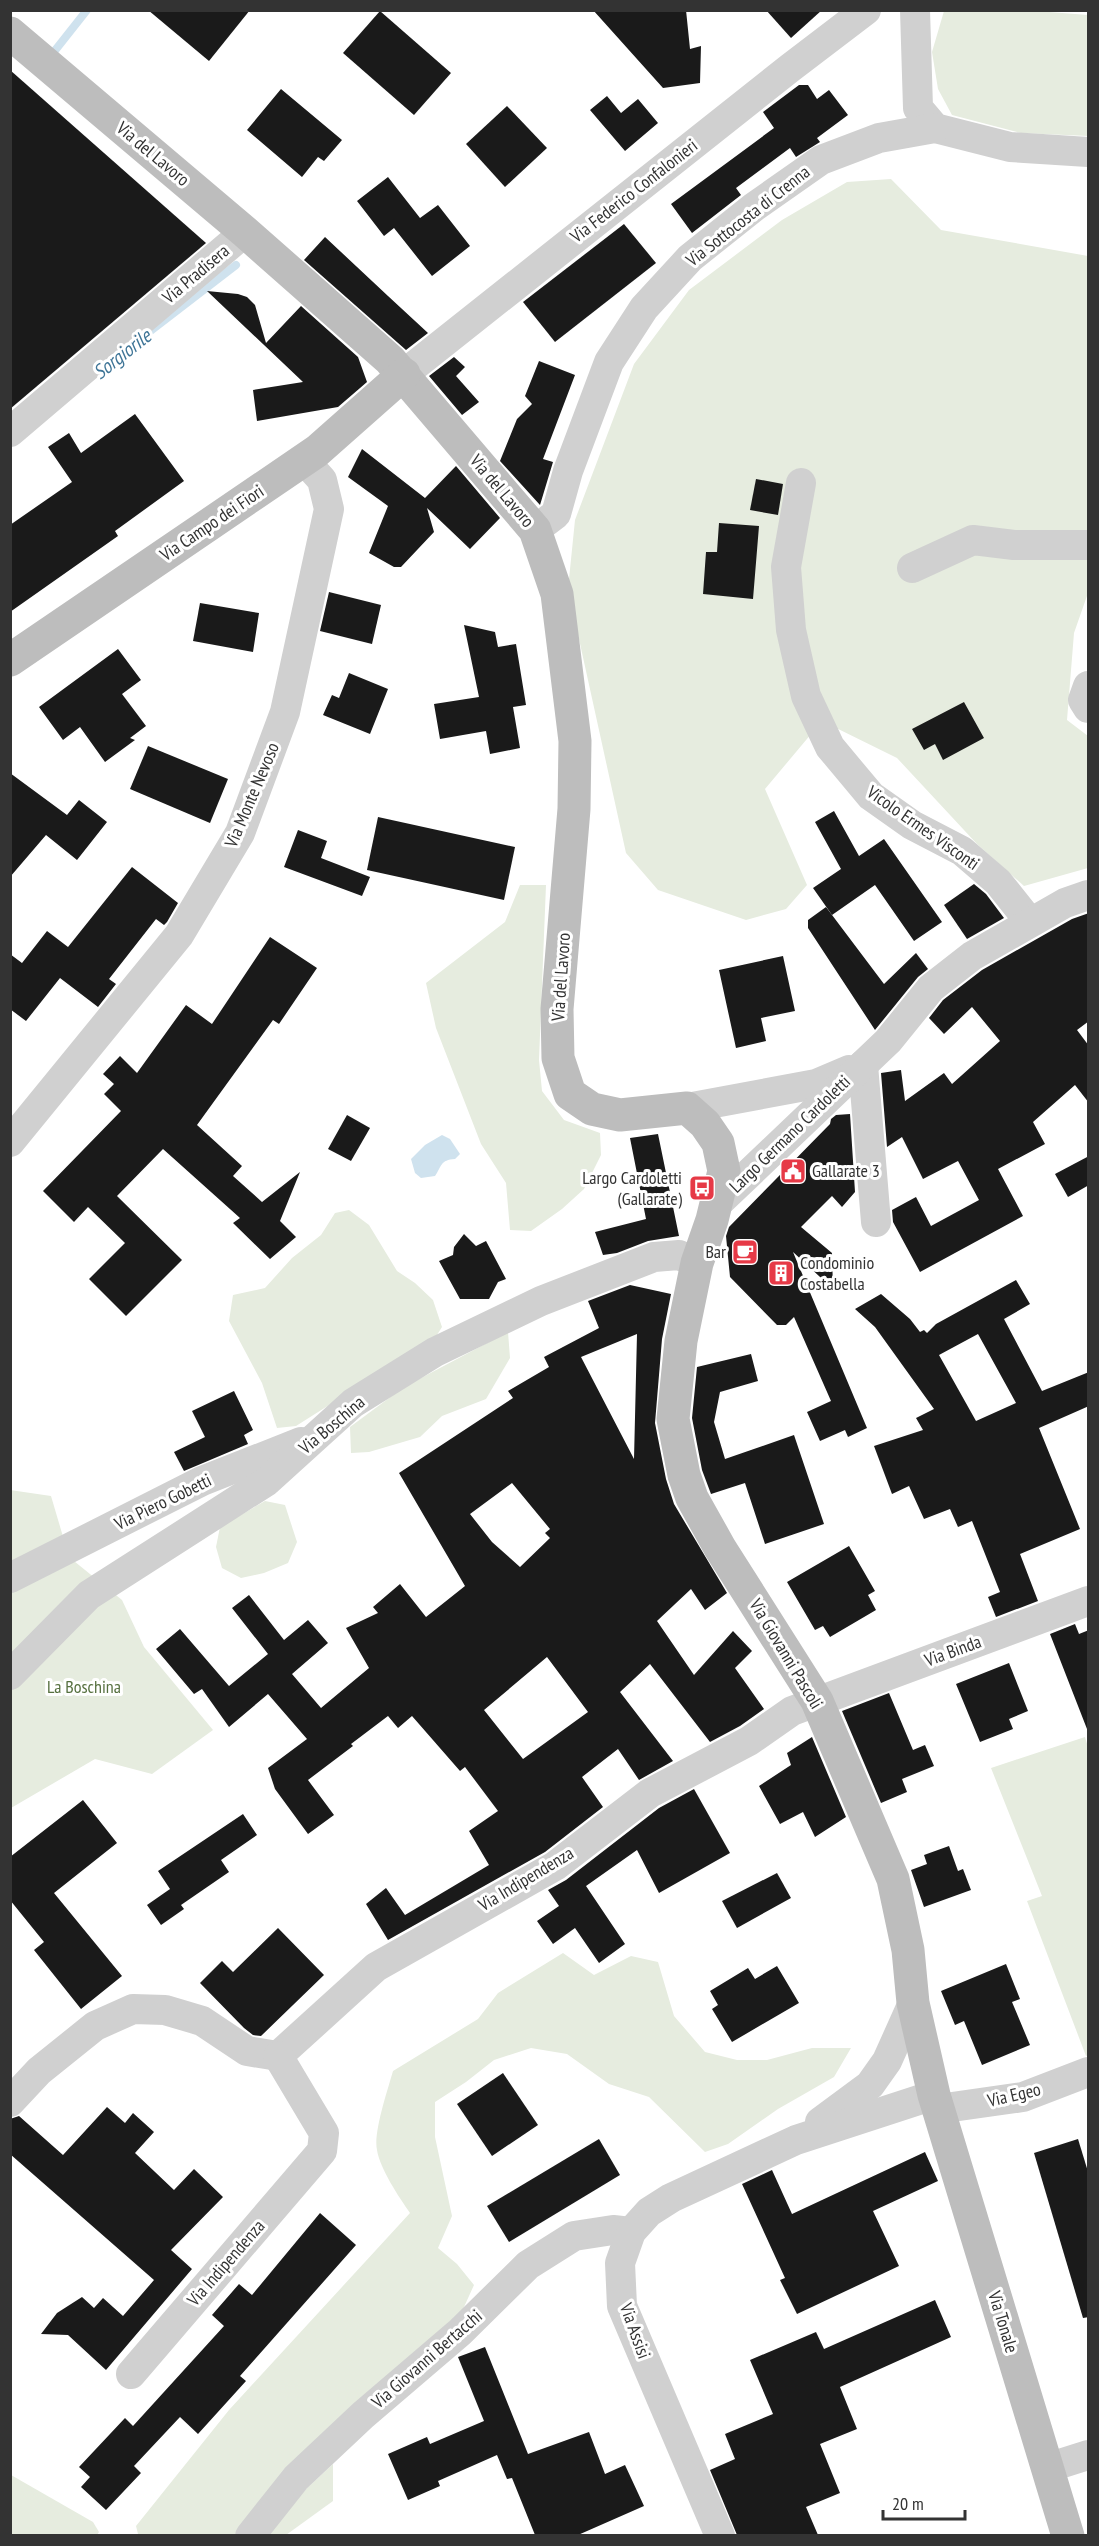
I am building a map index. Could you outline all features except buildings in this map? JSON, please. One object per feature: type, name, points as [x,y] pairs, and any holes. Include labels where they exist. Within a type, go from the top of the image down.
[{"type":"street","name":"Via Federico Confalonieri","points":[[404,374],[866,10]]},
{"type":"street","points":[[915,10],[918,108],[935,128]]},
{"type":"street","name":"Via del Lavoro","points":[[10,33],[245,232],[404,374],[535,530],[557,594],[575,741],[574,809],[557,1009],[558,1058],[570,1094],[592,1109],[620,1115],[687,1108]]},
{"type":"street","name":"Via Sottocosta di Crenna","points":[[535,530],[556,514],[568,471],[609,362],[644,308],[690,258],[754,207],[820,160],[879,138],[935,128],[1010,147],[1089,152]]},
{"type":"street","name":"Via Pradisera","points":[[10,432],[245,232]]},
{"type":"street","name":"Via Campo dei Fiori","points":[[10,660],[317,451],[404,374]]},
{"type":"street","name":"Via Monte Nevoso","points":[[10,1142],[179,935],[240,833],[285,712],[329,508],[321,480],[304,460]]},
{"type":"street","name":"Vicolo Ermes Visconti","points":[[801,483],[786,567],[791,630],[806,696],[830,747],[870,796],[912,825],[962,851],[998,882],[1030,922]]},
{"type":"street","points":[[912,568],[973,540],[1014,545],[1089,545]]},
{"type":"street","points":[[1089,686],[1083,700],[1089,708]]},
{"type":"street","points":[[876,1222],[863,1065],[888,1041],[931,988],[972,956],[1065,903],[1089,895]]},
{"type":"street","name":"Largo Germano Cardoletti","points":[[687,1108],[816,1084],[863,1065]]},
{"type":"street","name":"Largo Germano Cardoletti","points":[[717,1204],[863,1065]]},
{"type":"street","name":"Largo Germano Cardoletti","points":[[687,1108],[705,1124],[718,1143],[724,1171],[717,1204]]},
{"type":"street","name":"Via Giovanni Pascoli","points":[[717,1204],[697,1263],[681,1341],[673,1419],[684,1475],[692,1498],[720,1548],[817,1701],[893,1879],[908,1950],[913,2003],[936,2102]]},
{"type":"street","name":"Via Boschina","points":[[10,1675],[89,1595],[267,1481],[353,1404],[435,1352],[541,1301],[654,1257],[679,1255],[697,1263]]},
{"type":"street","name":"Via Piero Gobetti","points":[[10,1578],[202,1481],[319,1434]]},
{"type":"street","name":"Via Binda","points":[[817,1701],[1089,1601]]},
{"type":"street","name":"Via Indipendenza","points":[[131,2373],[322,2151],[324,2133],[278,2056],[376,1966],[555,1866],[650,1793],[749,1741],[792,1711],[817,1701]]},
{"type":"street","name":"Via Assisi","points":[[796,2140],[870,2085],[887,2061],[913,2003]]},
{"type":"street","points":[[10,2102],[39,2071],[95,2026],[132,2009],[165,2010],[202,2020],[247,2051],[278,2056]]},
{"type":"street","name":"Via Egeo","points":[[936,2102],[1023,2097],[1089,2072]]},
{"type":"street","name":"Via Assisi","points":[[720,2535],[622,2306],[620,2263],[631,2232],[649,2212],[671,2198],[796,2140],[936,2102]]},
{"type":"street","name":"Via Tonale","points":[[936,2102],[1068,2535]]},
{"type":"street","name":"Via Giovanni Bertacchi","points":[[250,2535],[296,2478],[363,2415],[460,2332],[528,2265],[574,2236],[613,2229],[631,2232]]},
{"type":"street","points":[[1047,2468],[1089,2455]]},
{"type":"green space","points":[[1023,10],[1088,15],[1088,136],[1021,133],[952,115],[938,89],[932,52],[944,11]]},
{"type":"green space","points":[[891,179],[941,230],[1088,256],[1088,593],[1074,633],[1067,720],[1088,736],[1088,868],[1024,886],[977,844],[897,758],[822,721],[765,789],[807,885],[786,909],[746,920],[658,890],[626,853],[568,589],[575,520],[634,364],[689,290],[782,220],[847,182]]},
{"type":"green space","points":[[520,885],[546,885],[539,1060],[542,1091],[564,1120],[600,1133],[601,1155],[584,1189],[562,1209],[531,1231],[510,1230],[506,1183],[481,1144],[436,1028],[426,983],[505,922]]},
{"type":"green space","points":[[349,1210],[369,1225],[397,1271],[415,1283],[433,1300],[442,1327],[435,1338],[296,1426],[277,1428],[262,1383],[229,1321],[233,1295],[265,1288],[292,1258],[321,1235],[335,1213]]},
{"type":"green space","points":[[508,1332],[510,1358],[486,1399],[442,1416],[420,1437],[369,1452],[351,1453],[350,1427],[404,1387]]},
{"type":"green space","name":"La Boschina","points":[[10,1490],[51,1496],[69,1557],[122,1600],[144,1647],[213,1730],[152,1774],[95,1759],[11,1808]]},
{"type":"green space","points":[[265,1501],[285,1505],[297,1542],[288,1563],[264,1573],[241,1578],[222,1568],[216,1547],[220,1527]]},
{"type":"green space","points":[[1085,1737],[1088,1747],[1088,2055],[1086,2056],[1027,1901],[1042,1896],[991,1768]]},
{"type":"green space","points":[[563,1953],[594,1975],[631,1956],[658,1962],[674,2016],[705,2052],[737,2060],[767,2060],[812,2048],[851,2048],[834,2077],[778,2109],[728,2144],[705,2152],[649,2097],[609,2084],[567,2054],[531,2048],[494,2060],[435,2102],[435,2137],[452,2216],[438,2248],[457,2264],[474,2285],[459,2318],[240,2535],[138,2534],[136,2526],[229,2410],[410,2213],[386,2174],[379,2158],[376,2142],[393,2071],[478,2019],[498,1993]]},
{"type":"green space","points":[[333,2464],[333,2501],[286,2535],[265,2536],[276,2517]]},
{"type":"green space","points":[[11,2475],[93,2522],[99,2532],[97,2535],[11,2535]]},
{"type":"water","points":[[442,1135],[450,1139],[460,1154],[455,1159],[444,1162],[435,1176],[421,1178],[415,1173],[411,1159],[425,1145]]},
{"type":"waterway","name":"Sorgiorile","points":[[53,53],[87,10]]},
{"type":"waterway","name":"Sorgiorile","points":[[149,332],[236,265]]},
{"type":"place","name":"Gallarate 3","points":[[793,1171]]},
{"type":"place","name":"Largo Cardoletti (Gallarate)","points":[[702,1188]]},
{"type":"place","name":"Bar","points":[[745,1252]]},
{"type":"place","name":"Condominio Costabella","points":[[781,1273]]}]
